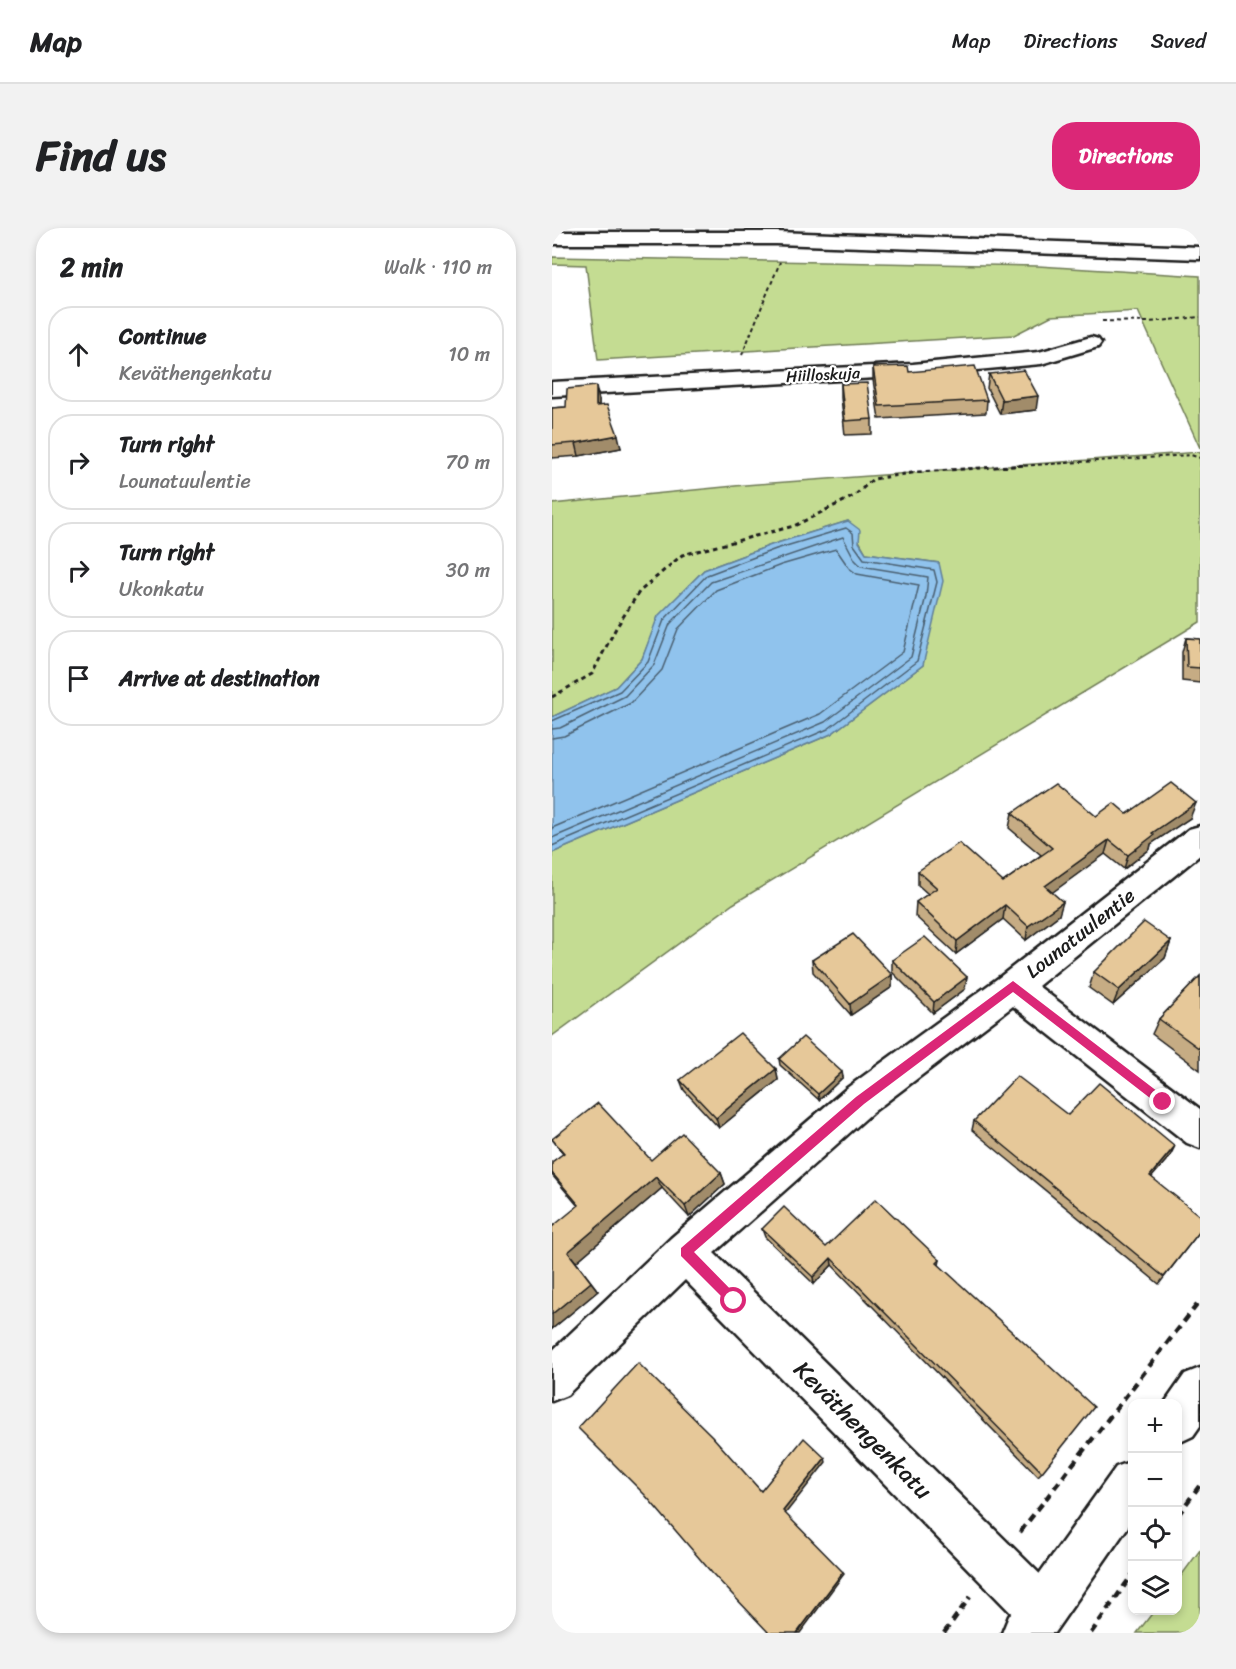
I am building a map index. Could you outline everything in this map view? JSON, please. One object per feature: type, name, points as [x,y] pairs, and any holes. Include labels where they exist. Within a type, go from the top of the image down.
[{"type":"street","points":[[552,238],[776,238],[1200,253]]},
{"type":"street","name":"Hiilloskuja","points":[[552,388],[913,369],[1041,358],[1091,343]]},
{"type":"street","name":"Lounatuulentie","points":[[552,1380],[685,1252],[860,1100],[1013,986],[1200,837]]},
{"type":"street","points":[[1013,986],[1200,1131]]},
{"type":"street","name":"Keväthengenkatu","points":[[685,1252],[996,1563],[1034,1621]]},
{"type":"street","points":[[1182,1415],[1200,1389]]},
{"type":"street","points":[[1034,1621],[1128,1489]]},
{"type":"path","points":[[732,378],[784,253]]},
{"type":"path","points":[[1110,321],[1149,322],[1200,317]]},
{"type":"path","points":[[552,697],[592,674],[616,628],[639,592],[682,555],[794,526],[854,496],[873,479],[918,472],[1099,459],[1191,455],[1200,458]]},
{"type":"path","points":[[944,1633],[1200,1301]]},
{"type":"path","points":[[1182,1510],[1200,1485]]},
{"type":"path","points":[[1091,1633],[1128,1581]]},
{"type":"green space","points":[[552,257],[1038,266],[1200,276],[1200,448],[1138,311],[1051,316],[1014,335],[598,360],[586,265],[552,264]]},
{"type":"green space","points":[[1200,452],[1200,622],[733,904],[552,1036],[552,853],[831,734],[923,665],[939,563],[866,553],[848,521],[774,544],[704,570],[659,616],[642,659],[616,687],[552,717],[552,504],[745,485]]},
{"type":"green space","points":[[1200,1550],[1200,1633],[1137,1633],[1151,1615],[1182,1615],[1182,1575]]},
{"type":"water","points":[[848,521],[860,530],[859,542],[866,553],[939,563],[943,581],[923,665],[831,734],[552,853],[552,717],[616,687],[642,659],[658,616],[704,570],[774,544]]},
{"type":"building","points":[[908,366],[909,372],[975,366],[987,400],[879,406],[873,367]]},
{"type":"building","points":[[1024,370],[1038,396],[1002,400],[989,374]]},
{"type":"building","points":[[867,383],[872,419],[845,421],[841,384]]},
{"type":"building","points":[[596,386],[596,406],[607,405],[618,435],[552,445],[552,408],[566,407],[567,389]]},
{"type":"building","points":[[1186,638],[1200,639],[1200,668],[1187,667]]},
{"type":"building","points":[[1056,783],[1096,816],[1114,803],[1127,814],[1171,783],[1196,803],[1152,833],[1154,835],[1128,855],[1109,840],[1045,886],[1063,902],[1028,926],[1005,905],[957,941],[916,902],[937,888],[918,871],[959,843],[1003,882],[1052,848],[1012,813]]},
{"type":"building","points":[[1144,922],[1171,941],[1119,990],[1094,972]]},
{"type":"building","points":[[853,934],[892,975],[850,1004],[812,960]]},
{"type":"building","points":[[925,937],[967,977],[934,1002],[892,960]]},
{"type":"building","points":[[1200,976],[1200,1049],[1159,1019]]},
{"type":"building","points":[[740,1033],[776,1069],[716,1118],[680,1080]]},
{"type":"building","points":[[803,1037],[842,1072],[818,1094],[779,1059]]},
{"type":"building","points":[[1017,1076],[1068,1115],[1099,1083],[1175,1146],[1150,1176],[1200,1216],[1200,1231],[1164,1277],[974,1121]]},
{"type":"building","points":[[598,1103],[651,1160],[682,1133],[721,1173],[685,1206],[656,1177],[568,1252],[591,1282],[552,1314],[552,1227],[579,1205],[552,1173],[552,1162],[564,1153],[552,1139]]},
{"type":"building","points":[[876,1199],[940,1260],[937,1263],[1094,1407],[1042,1472],[831,1258],[813,1277],[762,1229],[784,1207],[826,1247]]},
{"type":"building","points":[[638,1363],[712,1436],[761,1491],[804,1438],[825,1458],[783,1511],[843,1572],[797,1633],[769,1633],[712,1573],[645,1495],[578,1428]]},
{"type":"route","points":[[734,1301],[685,1252],[860,1100],[1013,986],[1163,1102]]}]
